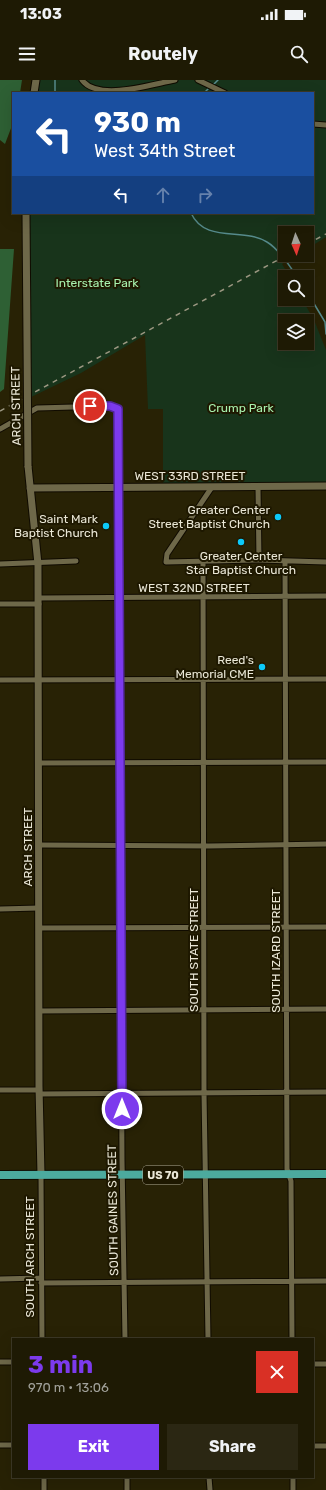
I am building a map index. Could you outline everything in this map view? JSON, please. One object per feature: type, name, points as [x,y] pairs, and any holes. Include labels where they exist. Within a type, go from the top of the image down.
[{"type":"main road","points":[[34,92],[36,80]]},
{"type":"main road","name":"ARCH STREET","points":[[26,214],[28,466],[38,564],[39,601],[39,1092],[41,1175]]},
{"type":"main road","name":"WEST 33RD STREET","points":[[30,488],[326,486]]},
{"type":"main road","name":"US 70","points":[[0,1176],[326,1174]]},
{"type":"street","points":[[82,80],[89,87],[112,91],[175,80]]},
{"type":"street","points":[[198,80],[205,82],[222,92]]},
{"type":"street","points":[[314,124],[326,125]]},
{"type":"street","name":"SOUTH GAINES STREET","points":[[0,429],[37,408],[110,406],[118,409],[121,1011],[125,1338]]},
{"type":"street","points":[[212,487],[167,554],[166,562],[259,560],[285,562],[326,562]]},
{"type":"street","points":[[258,487],[259,560]]},
{"type":"street","points":[[0,564],[38,564],[76,561]]},
{"type":"street","name":"SOUTH STATE STREET","points":[[203,561],[204,1093],[208,1338]]},
{"type":"street","name":"SOUTH IZARD STREET","points":[[285,562],[287,1169],[291,1181],[292,1338]]},
{"type":"street","name":"WEST 32ND STREET","points":[[0,604],[119,598],[326,596]]},
{"type":"street","points":[[0,680],[326,679]]},
{"type":"street","points":[[39,763],[326,762]]},
{"type":"street","points":[[40,845],[204,846],[326,844]]},
{"type":"street","points":[[0,908],[39,908]]},
{"type":"street","points":[[39,928],[326,926]]},
{"type":"street","points":[[39,1011],[326,1009]]},
{"type":"street","points":[[0,1090],[122,1094],[326,1092]]},
{"type":"street","name":"SOUTH ARCH STREET","points":[[41,1175],[42,1338]]},
{"type":"street","points":[[0,1278],[125,1282],[326,1281]]},
{"type":"street","points":[[0,1362],[12,1362]]},
{"type":"street","points":[[314,1364],[326,1364]]},
{"type":"street","points":[[0,1445],[12,1445]]},
{"type":"street","points":[[314,1446],[326,1446]]},
{"type":"street","points":[[44,1478],[44,1490]]},
{"type":"street","points":[[127,1478],[127,1490]]},
{"type":"street","points":[[209,1478],[210,1490]]},
{"type":"street","points":[[293,1478],[293,1490]]},
{"type":"green space","points":[[0,80],[22,80],[20,92],[12,92],[12,126],[5,144],[0,140]]},
{"type":"green space","points":[[39,80],[326,80],[326,237],[314,245],[314,226],[278,226],[278,262],[285,262],[282,264],[286,270],[278,270],[278,306],[306,306],[311,314],[278,314],[278,350],[314,350],[314,320],[326,350],[326,486],[163,486],[163,409],[148,409],[145,335],[81,373],[27,399],[26,214],[314,214],[314,92],[39,92]]},
{"type":"green space","points":[[0,249],[14,249],[4,389],[0,392]]},
{"type":"waterway","points":[[55,80],[55,92]]},
{"type":"waterway","points":[[213,85],[218,80]]},
{"type":"waterway","points":[[205,92],[210,87]]},
{"type":"waterway","points":[[192,214],[197,223],[215,232],[258,238],[267,242],[279,253],[292,270]]},
{"type":"waterway","points":[[314,304],[325,322],[326,334]]},
{"type":"railway","points":[[314,240],[326,234]]},
{"type":"railway","points":[[0,411],[278,260]]},
{"type":"place","name":"Greater Center Street Baptist Church","points":[[278,517]]},
{"type":"place","name":"Saint Mark Baptist Church","points":[[106,526]]},
{"type":"place","name":"Greater Center Star Baptist Church","points":[[241,542]]},
{"type":"place","name":"Reed's Memorial CME","points":[[262,667]]},
{"type":"route","points":[[90,406],[110,406],[118,409],[122,1109]]},
{"type":"park label","name":"Interstate Park","points":[[97,283]]},
{"type":"park label","name":"Crump Park","points":[[241,408]]}]
